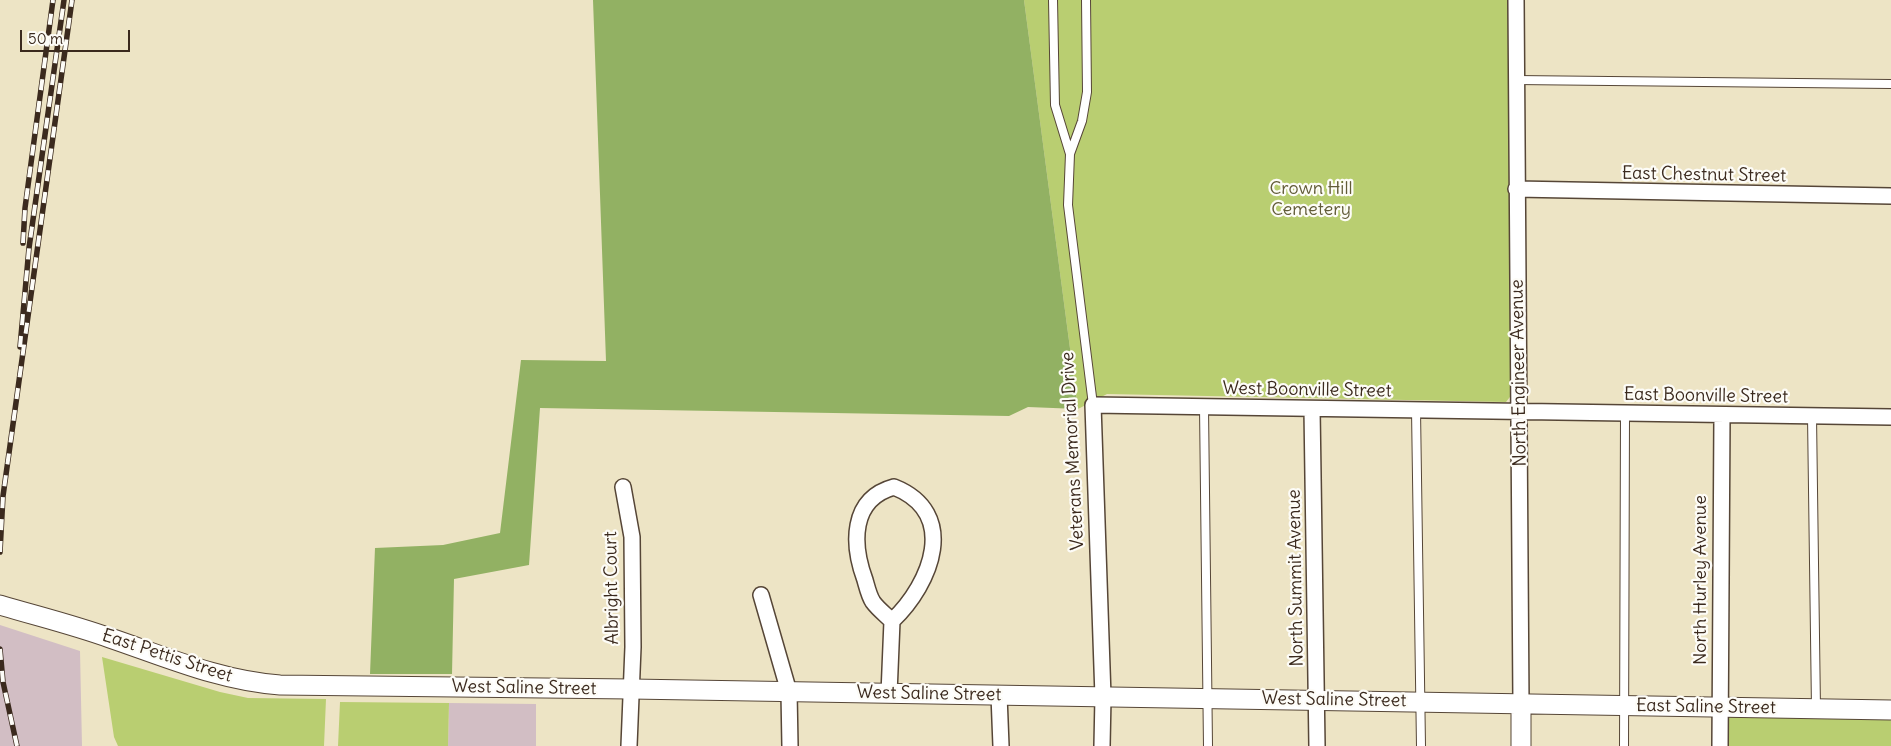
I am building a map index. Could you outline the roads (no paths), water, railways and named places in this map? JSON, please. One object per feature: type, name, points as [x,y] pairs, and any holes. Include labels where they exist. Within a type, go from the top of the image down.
[{"type":"street","name":"North Engineer Avenue","points":[[1516,0],[1521,746]]},
{"type":"street","name":"East Chestnut Street","points":[[1516,189],[1891,196]]},
{"type":"street","name":"West Boonville Street","points":[[1093,405],[1520,412]]},
{"type":"street","name":"Veterans Memorial Drive","points":[[1093,405],[1103,697],[1102,746]]},
{"type":"street","name":"North Summit Avenue","points":[[1312,409],[1317,746]]},
{"type":"street","name":"East Boonville Street","points":[[1520,412],[1891,417]]},
{"type":"street","name":"North Hurley Avenue","points":[[1720,746],[1722,415]]},
{"type":"street","points":[[889,694],[892,621],[909,605],[924,580],[930,561],[933,540],[931,525],[920,502],[908,492],[894,486],[881,490],[867,506],[857,525],[855,543],[861,569],[872,601],[892,621]]},
{"type":"street","name":"Albright Court","points":[[623,487],[632,537],[629,746]]},
{"type":"street","points":[[761,595],[789,692],[790,746]]},
{"type":"street","name":"East Pettis Street","points":[[0,605],[251,683],[337,686]]},
{"type":"street","name":"West Saline Street","points":[[337,686],[1521,704]]},
{"type":"street","points":[[999,695],[1000,746]]},
{"type":"street","name":"East Saline Street","points":[[1521,704],[1891,710]]},
{"type":"lane","name":"Veterans Memorial Drive","points":[[1053,0],[1055,105],[1070,154]]},
{"type":"lane","name":"Veterans Memorial Drive","points":[[1086,0],[1087,92],[1082,121],[1070,154],[1068,204],[1093,405]]},
{"type":"lane","points":[[1516,80],[1891,84]]},
{"type":"lane","points":[[1204,407],[1208,746]]},
{"type":"lane","points":[[1416,410],[1421,746]]},
{"type":"lane","points":[[1624,746],[1625,413]]},
{"type":"lane","points":[[1812,416],[1816,709]]},
{"type":"railway","points":[[23,243],[25,208],[53,0]]},
{"type":"railway","points":[[20,347],[29,248],[64,0]]},
{"type":"railway","points":[[0,552],[3,496],[72,0]]},
{"type":"railway","points":[[0,649],[3,682],[17,746]]},
{"type":"park label","name":"Crown Hill Cemetery","points":[[1311,199]]}]
